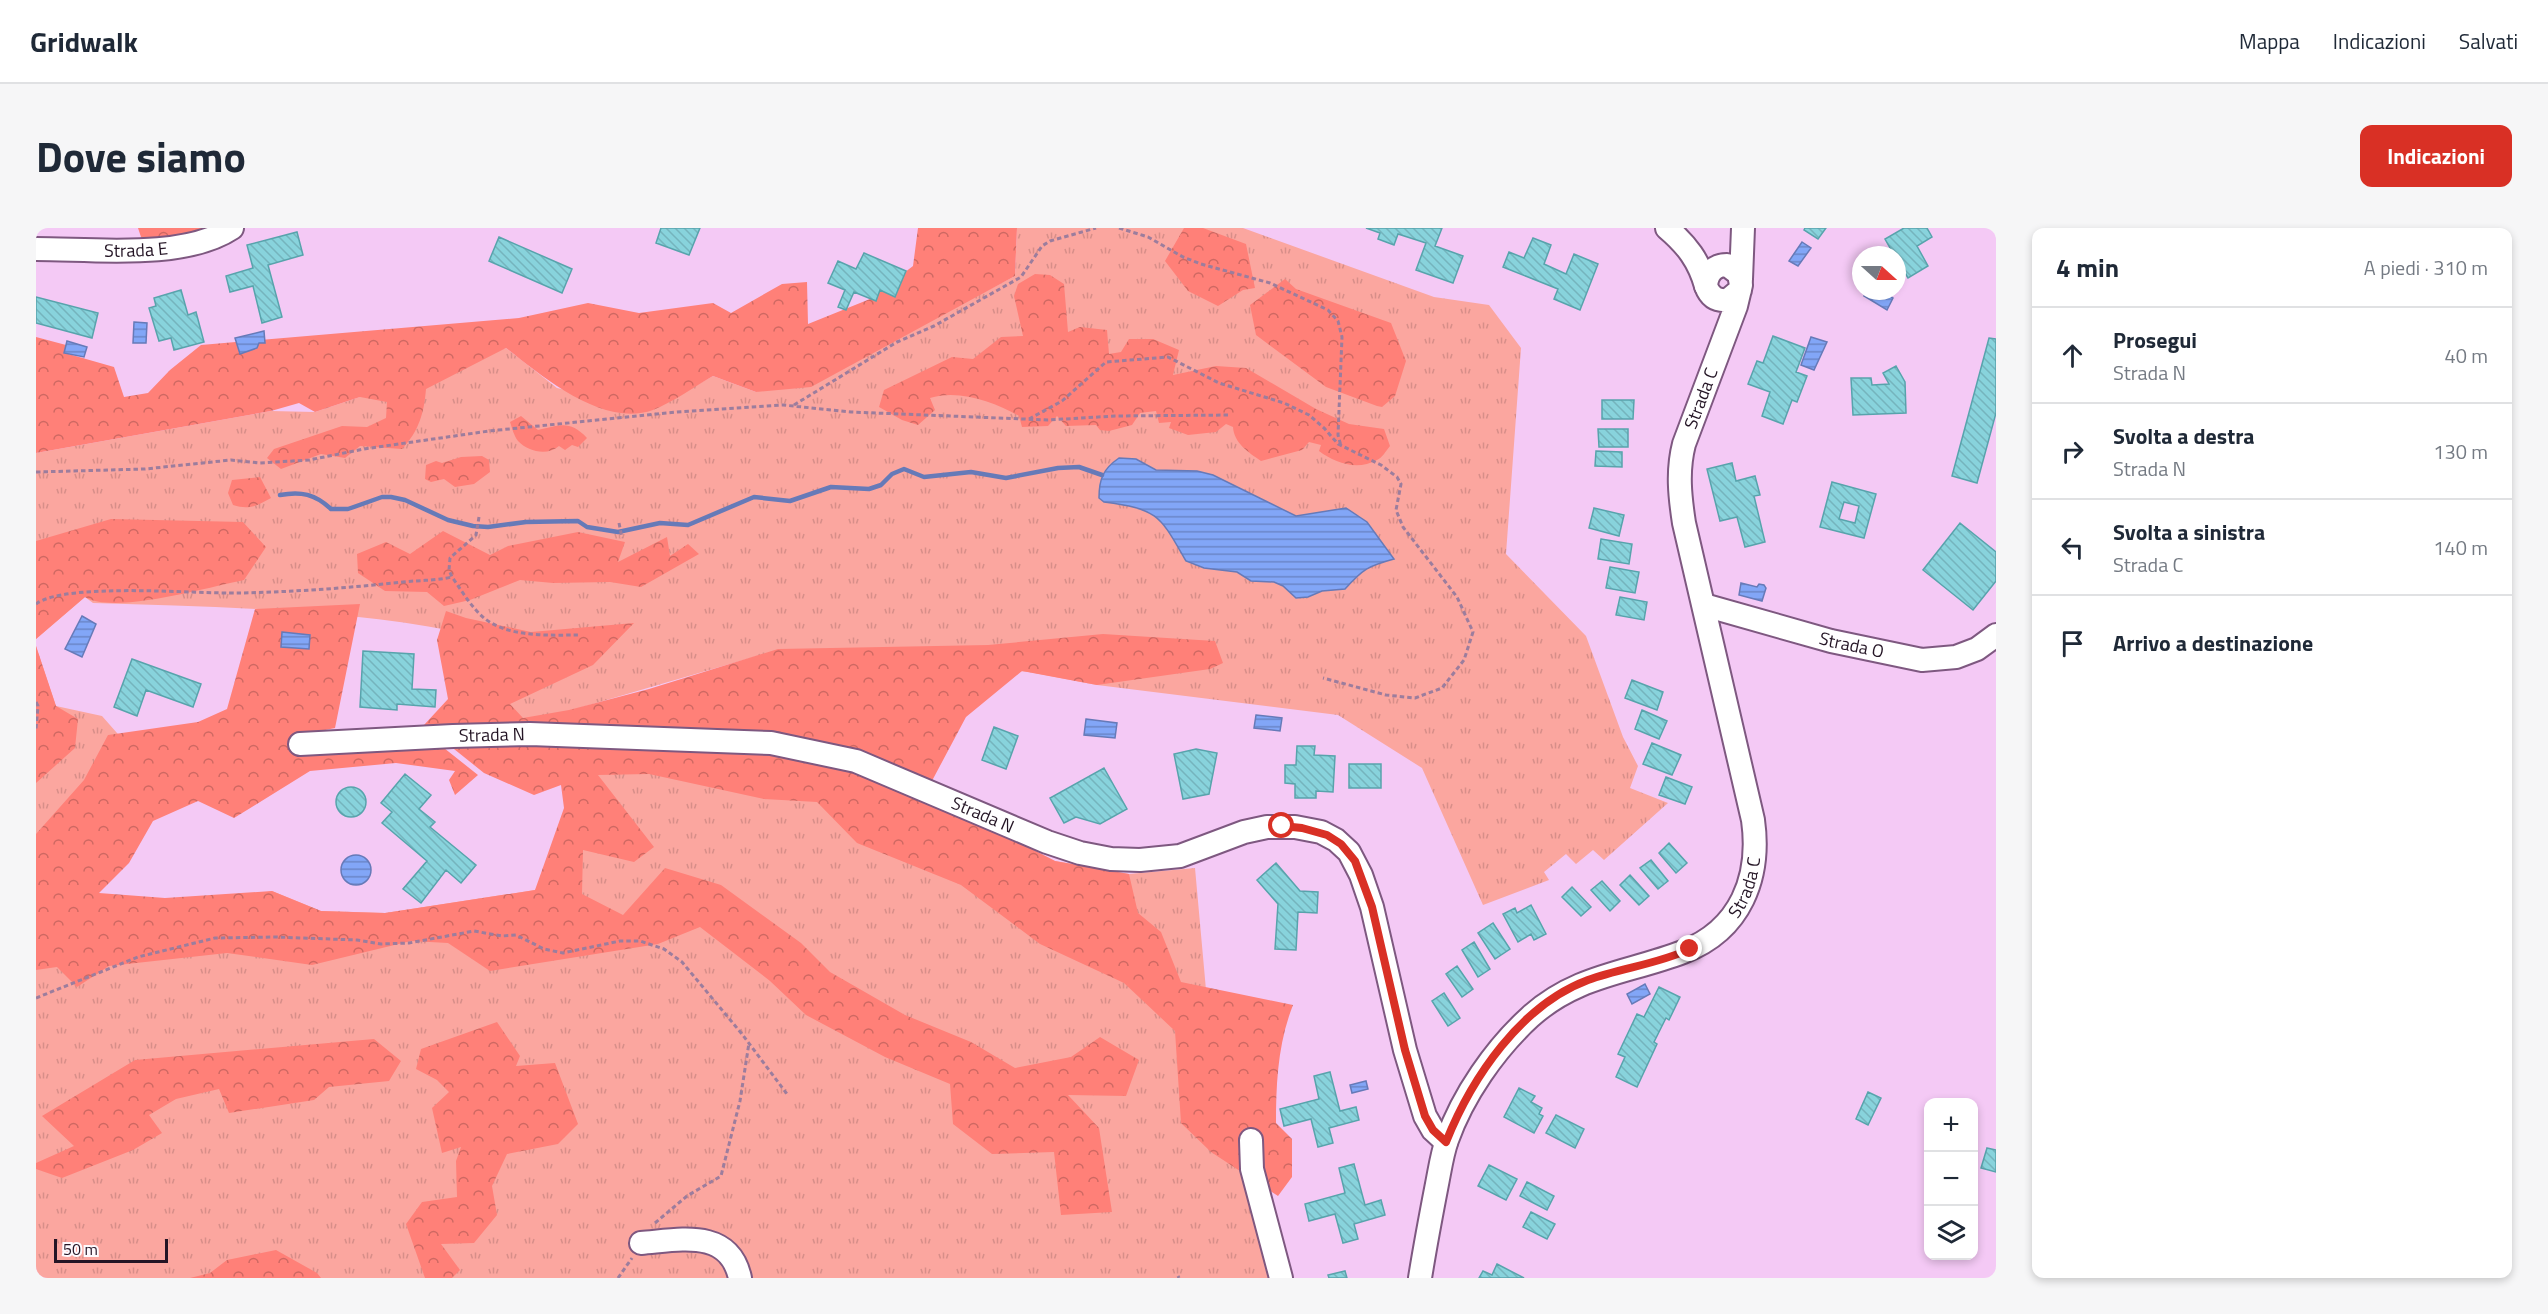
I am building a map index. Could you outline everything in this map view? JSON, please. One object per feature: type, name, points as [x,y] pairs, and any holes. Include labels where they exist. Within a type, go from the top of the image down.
[{"type":"street","name":"Strada E","points":[[36,249],[172,249],[201,243],[232,228]]},
{"type":"street","points":[[1672,233],[1733,275]]},
{"type":"street","points":[[1672,233],[1697,261],[1711,296],[1722,301],[1733,298],[1733,275]]},
{"type":"street","name":"Strada C","points":[[1420,1278],[1446,1142],[1462,1108],[1497,1053],[1540,1008],[1558,995],[1588,980],[1698,946],[1725,924],[1746,891],[1755,860],[1753,820],[1684,523],[1680,470],[1686,437],[1719,352],[1743,233]]},
{"type":"street","points":[[1707,289],[1708,274],[1733,275]]},
{"type":"street","name":"Strada C","points":[[1707,289],[1719,352]]},
{"type":"street","name":"Strada O","points":[[1704,605],[1831,641],[1922,660],[1956,657],[1977,649],[1996,635]]},
{"type":"street","name":"Strada N","points":[[300,744],[520,734],[771,743],[809,749],[856,761],[885,771],[1047,842],[1080,853],[1111,859],[1140,860],[1180,856],[1244,832],[1267,827],[1295,827],[1321,832],[1336,840],[1349,852],[1361,875],[1372,907],[1405,1050],[1425,1116],[1433,1130],[1446,1142]]},
{"type":"street","points":[[1251,1140],[1252,1169],[1281,1278]]},
{"type":"street","points":[[641,1244],[708,1241],[728,1251],[738,1268],[740,1278]]},
{"type":"path","points":[[793,406],[897,342],[934,326],[1021,278],[1042,246],[1050,241],[1096,228]]},
{"type":"path","points":[[1119,228],[1148,237],[1183,257],[1201,264],[1270,283],[1328,310],[1338,321],[1342,337],[1338,435],[1341,446]]},
{"type":"path","points":[[1028,420],[1062,401],[1106,362],[1168,357],[1219,383],[1284,403],[1309,415],[1341,446],[1362,454],[1397,477],[1401,484],[1396,510],[1403,527],[1457,597],[1473,632],[1464,660],[1442,688],[1415,698],[1386,695],[1323,678]]},
{"type":"path","points":[[36,472],[145,469],[231,460],[260,463],[309,460],[364,449],[513,429],[677,412],[793,406],[851,412],[902,412],[1028,420],[1074,420],[1115,416],[1231,415]]},
{"type":"path","points":[[1332,437],[1338,435]]},
{"type":"path","points":[[478,518],[477,532],[450,558],[449,570],[482,617],[495,626],[544,636],[579,634]]},
{"type":"path","points":[[620,524],[622,538]]},
{"type":"path","points":[[36,604],[83,591],[242,593],[415,581],[430,582],[452,577]]},
{"type":"path","points":[[36,702],[38,706],[36,729]]},
{"type":"path","points":[[36,998],[138,957],[215,938],[276,937],[400,943],[474,931],[502,936],[516,935],[544,949],[563,953],[620,941],[640,941],[664,948],[682,962],[749,1043],[787,1094]]},
{"type":"path","points":[[618,1278],[650,1227],[687,1196],[721,1176],[740,1101],[749,1043]]},
{"type":"green space","points":[[138,228],[209,228],[206,236],[143,243]]},
{"type":"green space","points":[[918,228],[1017,228],[1015,276],[811,387],[756,392],[713,376],[653,410],[634,414],[614,412],[575,397],[506,348],[426,389],[420,421],[402,449],[360,446],[345,458],[321,454],[281,469],[267,458],[274,449],[342,426],[367,427],[386,418],[387,402],[360,397],[315,412],[299,403],[271,411],[36,453],[36,337],[66,345],[65,353],[114,367],[124,397],[148,393],[170,370],[201,345],[519,318],[588,303],[639,313],[713,303],[731,313],[782,284],[807,282],[808,324],[870,299],[913,266]]},
{"type":"green space","points":[[1017,228],[1243,228],[1434,297],[1489,305],[1521,348],[1506,554],[1586,636],[1623,737],[1638,766],[1630,788],[1668,803],[1604,860],[1593,850],[1576,864],[1566,854],[1544,872],[1549,880],[1483,905],[1422,768],[1338,715],[1097,685],[1029,672],[778,650],[521,725],[453,631],[408,623],[318,613],[93,603],[85,597],[36,639],[36,453],[271,411],[315,412],[506,348],[557,388],[652,410],[713,376],[756,392],[914,329],[1015,276]]},
{"type":"green space","points":[[1184,228],[1203,228],[1246,244],[1255,288],[1243,290],[1218,306],[1188,291],[1165,261]]},
{"type":"green space","points":[[1035,274],[1050,275],[1064,284],[1068,332],[1080,327],[1107,330],[1109,354],[1121,352],[1129,339],[1153,339],[1179,350],[1173,375],[1216,366],[1246,368],[1316,409],[1349,424],[1384,429],[1390,446],[1379,459],[1362,465],[1346,464],[1332,459],[1319,451],[1321,445],[1309,442],[1302,450],[1261,461],[1239,442],[1233,427],[1226,424],[1216,432],[1188,435],[1169,428],[1171,422],[1159,423],[1156,411],[1140,413],[1132,425],[1109,431],[1100,430],[1096,425],[1066,426],[1057,416],[1048,426],[1022,427],[1019,416],[988,402],[964,396],[930,398],[935,410],[918,425],[902,420],[879,407],[884,390],[952,357],[973,359],[1001,337],[1023,336],[1014,296],[1018,284]]},
{"type":"green space","points":[[1285,279],[1296,289],[1391,323],[1406,361],[1395,396],[1382,407],[1326,387],[1256,335],[1250,305]]},
{"type":"green space","points":[[521,416],[538,430],[565,425],[575,428],[587,438],[578,447],[572,445],[565,450],[559,446],[544,452],[532,450],[518,441],[512,429],[510,422]]},
{"type":"green space","points":[[482,456],[489,460],[490,472],[474,484],[455,487],[444,479],[431,482],[425,479],[426,465],[436,461],[442,463],[461,457]]},
{"type":"green space","points":[[260,477],[271,498],[253,506],[233,505],[228,493],[232,480]]},
{"type":"green space","points":[[111,519],[243,522],[266,547],[244,580],[138,601],[98,602],[85,597],[36,639],[36,541]]},
{"type":"green space","points":[[443,531],[490,555],[508,546],[578,532],[625,542],[618,562],[667,537],[670,556],[688,544],[699,554],[641,587],[610,582],[553,583],[520,580],[470,600],[444,606],[427,592],[385,591],[358,573],[357,554],[386,542],[410,554]]},
{"type":"green space","points":[[360,604],[335,728],[291,737],[296,753],[444,748],[478,775],[455,795],[449,780],[455,771],[396,763],[310,771],[234,818],[198,801],[153,821],[129,863],[99,893],[165,898],[272,891],[321,911],[385,913],[535,890],[564,808],[561,785],[534,795],[484,773],[424,725],[448,699],[437,640],[446,611],[466,618],[531,632],[634,623],[593,665],[510,704],[523,718],[569,710],[649,689],[778,649],[988,645],[1103,634],[1215,641],[1223,663],[1210,669],[1097,685],[1022,671],[966,717],[925,794],[1055,861],[1129,874],[1138,913],[1161,932],[1181,982],[1293,1005],[1284,1034],[1279,1063],[1276,1123],[1292,1139],[1292,1177],[1278,1196],[1211,1152],[1181,1123],[1175,1031],[1124,983],[1040,944],[961,885],[857,843],[817,802],[764,799],[649,774],[598,775],[654,847],[634,862],[583,850],[582,894],[623,915],[665,868],[721,885],[801,943],[830,972],[905,1015],[971,1042],[1015,1068],[1071,1057],[1100,1037],[1139,1060],[1126,1096],[1068,1095],[1099,1128],[1112,1212],[1061,1215],[1054,1152],[992,1154],[953,1124],[950,1084],[885,1057],[806,1015],[770,981],[700,927],[658,944],[490,971],[448,943],[411,941],[312,965],[227,953],[109,966],[77,987],[57,967],[36,970],[36,834],[84,780],[108,735],[198,722],[227,709],[255,609]]},
{"type":"green space","points":[[36,646],[56,706],[102,716],[132,750],[36,862]]},
{"type":"green space","points":[[36,646],[56,706],[78,719],[75,748],[36,783]]},
{"type":"green space","points":[[577,754],[925,794],[1055,861],[1129,874],[1195,868],[1208,1012],[1268,1278],[36,1278],[36,942],[272,891],[321,911],[385,913],[535,890],[590,807]]},
{"type":"green space","points":[[497,1022],[520,1056],[516,1066],[555,1063],[578,1124],[558,1144],[507,1154],[492,1186],[497,1215],[474,1243],[441,1244],[460,1270],[452,1278],[425,1278],[406,1224],[422,1202],[457,1197],[456,1161],[461,1147],[442,1153],[432,1108],[449,1092],[437,1080],[416,1069],[421,1049]]},
{"type":"green space","points":[[374,1039],[401,1061],[389,1081],[329,1087],[314,1100],[229,1113],[219,1089],[176,1099],[149,1115],[162,1133],[133,1150],[62,1178],[36,1169],[36,1163],[74,1146],[42,1116],[135,1060]]},
{"type":"green space","points":[[276,1250],[317,1273],[321,1278],[190,1278],[210,1273],[227,1260]]},
{"type":"water","points":[[1802,242],[1811,248],[1798,266],[1789,261]]},
{"type":"water","points":[[1871,300],[1892,300],[1887,310]]},
{"type":"water","points":[[134,322],[147,323],[146,343],[133,343]]},
{"type":"water","points":[[264,331],[265,343],[259,343],[257,348],[240,354],[235,338]]},
{"type":"water","points":[[1811,337],[1827,342],[1814,370],[1801,365]]},
{"type":"water","points":[[67,341],[87,347],[84,357],[64,353]]},
{"type":"water","points":[[1119,458],[1136,459],[1156,470],[1197,471],[1213,475],[1296,516],[1346,508],[1367,522],[1394,559],[1367,569],[1345,589],[1322,591],[1308,597],[1296,598],[1283,586],[1274,582],[1251,581],[1237,572],[1204,568],[1186,561],[1170,534],[1156,517],[1136,508],[1104,502],[1099,498],[1103,475]]},
{"type":"water","points":[[1741,583],[1757,587],[1759,584],[1764,585],[1766,588],[1762,601],[1739,595]]},
{"type":"water","points":[[82,616],[96,624],[82,657],[65,649]]},
{"type":"water","points":[[282,632],[310,635],[309,649],[281,647]]},
{"type":"water","points":[[1256,715],[1282,718],[1280,731],[1254,728]]},
{"type":"water","points":[[1086,719],[1117,723],[1115,738],[1084,735]]},
{"type":"water","points":[[356,855],[362,856],[370,864],[370,876],[362,884],[356,885],[350,884],[342,876],[341,870],[342,864],[350,856]]},
{"type":"water","points":[[1645,984],[1650,994],[1632,1004],[1627,994]]},
{"type":"water","points":[[1366,1081],[1368,1089],[1352,1093],[1350,1085]]},
{"type":"building","points":[[661,228],[700,228],[689,255],[656,243]]},
{"type":"building","points":[[1366,228],[1442,228],[1435,246],[1463,256],[1453,283],[1416,270],[1426,243],[1398,234],[1394,245],[1378,239],[1380,233]]},
{"type":"building","points":[[1805,228],[1826,228],[1818,239],[1804,230]]},
{"type":"building","points":[[1904,228],[1927,228],[1932,237],[1917,246],[1928,266],[1908,278],[1906,246],[1889,246],[1885,239]]},
{"type":"building","points":[[297,232],[303,255],[268,265],[282,317],[262,323],[253,286],[230,292],[226,276],[253,268],[247,245]]},
{"type":"building","points":[[499,237],[572,269],[562,293],[489,261]]},
{"type":"building","points":[[1533,238],[1551,245],[1544,264],[1566,274],[1574,254],[1598,264],[1580,310],[1554,299],[1558,289],[1503,267],[1509,252],[1524,258]]},
{"type":"building","points":[[864,253],[906,271],[895,297],[880,290],[876,301],[854,292],[846,310],[838,307],[845,290],[828,283],[838,261],[856,269]]},
{"type":"building","points":[[181,290],[188,315],[196,312],[204,342],[174,350],[171,338],[159,341],[149,308],[156,306],[154,298]]},
{"type":"building","points":[[36,297],[98,313],[92,338],[36,323]]},
{"type":"building","points":[[1773,336],[1805,348],[1796,372],[1807,376],[1797,402],[1792,400],[1783,424],[1762,416],[1770,392],[1748,384],[1757,361],[1763,363]]},
{"type":"building","points":[[1989,338],[1996,339],[1996,413],[1977,483],[1952,476]]},
{"type":"building","points":[[1896,366],[1905,382],[1906,413],[1853,415],[1851,378],[1871,378],[1872,385],[1889,384],[1883,373]]},
{"type":"building","points":[[1602,400],[1634,400],[1633,419],[1602,419]]},
{"type":"building","points":[[1598,429],[1628,429],[1628,447],[1599,447]]},
{"type":"building","points":[[1596,451],[1622,452],[1622,467],[1595,466]]},
{"type":"building","points":[[1732,463],[1736,481],[1755,476],[1760,495],[1754,496],[1765,542],[1745,547],[1737,517],[1720,521],[1707,469]]},
{"type":"building","points":[[1832,482],[1876,494],[1864,538],[1820,527]],"holes":[[[1844,502],[1859,506],[1855,523],[1839,519]]]},
{"type":"building","points":[[1594,508],[1624,515],[1619,536],[1589,528]]},
{"type":"building","points":[[1960,523],[1996,552],[1996,581],[1973,610],[1923,570]]},
{"type":"building","points":[[1601,539],[1632,544],[1629,564],[1598,559]]},
{"type":"building","points":[[1610,567],[1639,572],[1635,593],[1606,588]]},
{"type":"building","points":[[1620,597],[1647,602],[1644,620],[1616,615]]},
{"type":"building","points":[[363,651],[414,654],[412,689],[436,690],[435,707],[397,704],[397,710],[360,707]]},
{"type":"building","points":[[132,659],[201,684],[193,707],[146,690],[137,716],[114,707]]},
{"type":"building","points":[[1632,680],[1663,692],[1657,710],[1625,698]]},
{"type":"building","points":[[1642,710],[1667,721],[1659,739],[1635,729]]},
{"type":"building","points":[[994,727],[1018,736],[1006,769],[982,760]]},
{"type":"building","points":[[1652,743],[1681,755],[1672,775],[1643,764]]},
{"type":"building","points":[[1297,746],[1315,746],[1314,755],[1335,756],[1333,792],[1316,791],[1316,798],[1295,798],[1295,784],[1285,783],[1285,765],[1296,765]]},
{"type":"building","points":[[1196,749],[1217,753],[1209,794],[1183,799],[1174,754]]},
{"type":"building","points":[[1349,764],[1381,764],[1381,788],[1349,788]]},
{"type":"building","points":[[1104,768],[1127,809],[1100,824],[1076,817],[1064,823],[1050,798]]},
{"type":"building","points":[[405,774],[431,795],[419,809],[435,822],[430,827],[476,865],[461,883],[446,870],[421,903],[403,889],[427,861],[382,823],[392,812],[381,803]]},
{"type":"building","points":[[1666,777],[1692,787],[1685,804],[1659,795]]},
{"type":"building","points":[[351,787],[357,788],[365,796],[365,808],[357,816],[351,817],[345,816],[337,808],[336,802],[337,796],[345,788]]},
{"type":"building","points":[[1669,843],[1687,863],[1676,873],[1659,853]]},
{"type":"building","points":[[1651,860],[1668,881],[1658,889],[1640,868]]},
{"type":"building","points":[[1276,863],[1300,891],[1318,892],[1317,913],[1298,912],[1296,950],[1275,949],[1278,904],[1257,880]]},
{"type":"building","points":[[1630,875],[1649,896],[1639,905],[1620,885]]},
{"type":"building","points":[[1602,881],[1620,901],[1610,911],[1591,890]]},
{"type":"building","points":[[1572,887],[1591,907],[1581,916],[1562,897]]},
{"type":"building","points":[[1531,905],[1546,934],[1534,940],[1531,934],[1518,942],[1503,914],[1515,908],[1517,913]]},
{"type":"building","points":[[1493,923],[1510,949],[1495,959],[1478,933]]},
{"type":"building","points":[[1474,942],[1490,969],[1478,977],[1462,950]]},
{"type":"building","points":[[1457,966],[1473,989],[1462,997],[1446,974]]},
{"type":"building","points":[[1659,987],[1680,997],[1669,1020],[1666,1018],[1654,1042],[1657,1044],[1637,1087],[1616,1077],[1625,1057],[1618,1054],[1637,1014],[1644,1017]]},
{"type":"building","points":[[1444,993],[1460,1018],[1448,1026],[1432,1001]]},
{"type":"building","points":[[1330,1072],[1340,1111],[1356,1107],[1359,1120],[1329,1128],[1333,1143],[1318,1147],[1311,1119],[1284,1126],[1280,1109],[1319,1099],[1314,1076]]},
{"type":"building","points":[[1519,1088],[1535,1096],[1531,1102],[1542,1108],[1539,1114],[1543,1116],[1534,1133],[1504,1117]]},
{"type":"building","points":[[1868,1092],[1881,1098],[1868,1125],[1856,1119]]},
{"type":"building","points":[[1556,1115],[1584,1129],[1575,1148],[1546,1133]]},
{"type":"building","points":[[1987,1148],[1996,1150],[1996,1172],[1981,1168]]},
{"type":"building","points":[[1354,1164],[1365,1205],[1381,1200],[1385,1215],[1354,1224],[1358,1239],[1343,1243],[1335,1214],[1309,1221],[1305,1204],[1345,1193],[1339,1168]]},
{"type":"building","points":[[1489,1165],[1517,1179],[1506,1200],[1478,1186]]},
{"type":"building","points":[[1527,1182],[1554,1196],[1547,1210],[1520,1196]]},
{"type":"building","points":[[1531,1212],[1555,1224],[1547,1239],[1523,1227]]},
{"type":"building","points":[[1497,1264],[1524,1278],[1479,1278],[1483,1271],[1492,1275]]},
{"type":"building","points":[[1345,1271],[1347,1278],[1329,1278],[1328,1275]]},
{"type":"waterway","points":[[280,495],[295,493],[307,495],[331,509],[348,509],[382,497],[391,497],[405,500],[448,520],[473,526],[578,521],[587,527],[618,532],[660,523],[688,525],[754,497],[790,501],[831,487],[869,489],[881,485],[892,474],[904,469],[924,477],[971,472],[1006,478],[1058,468],[1079,467],[1102,475]]},
{"type":"route","points":[[1282,826],[1302,828],[1327,835],[1341,844],[1355,861],[1372,907],[1405,1050],[1425,1116],[1433,1130],[1446,1142],[1462,1108],[1497,1053],[1540,1008],[1558,995],[1588,980],[1690,949]]}]
